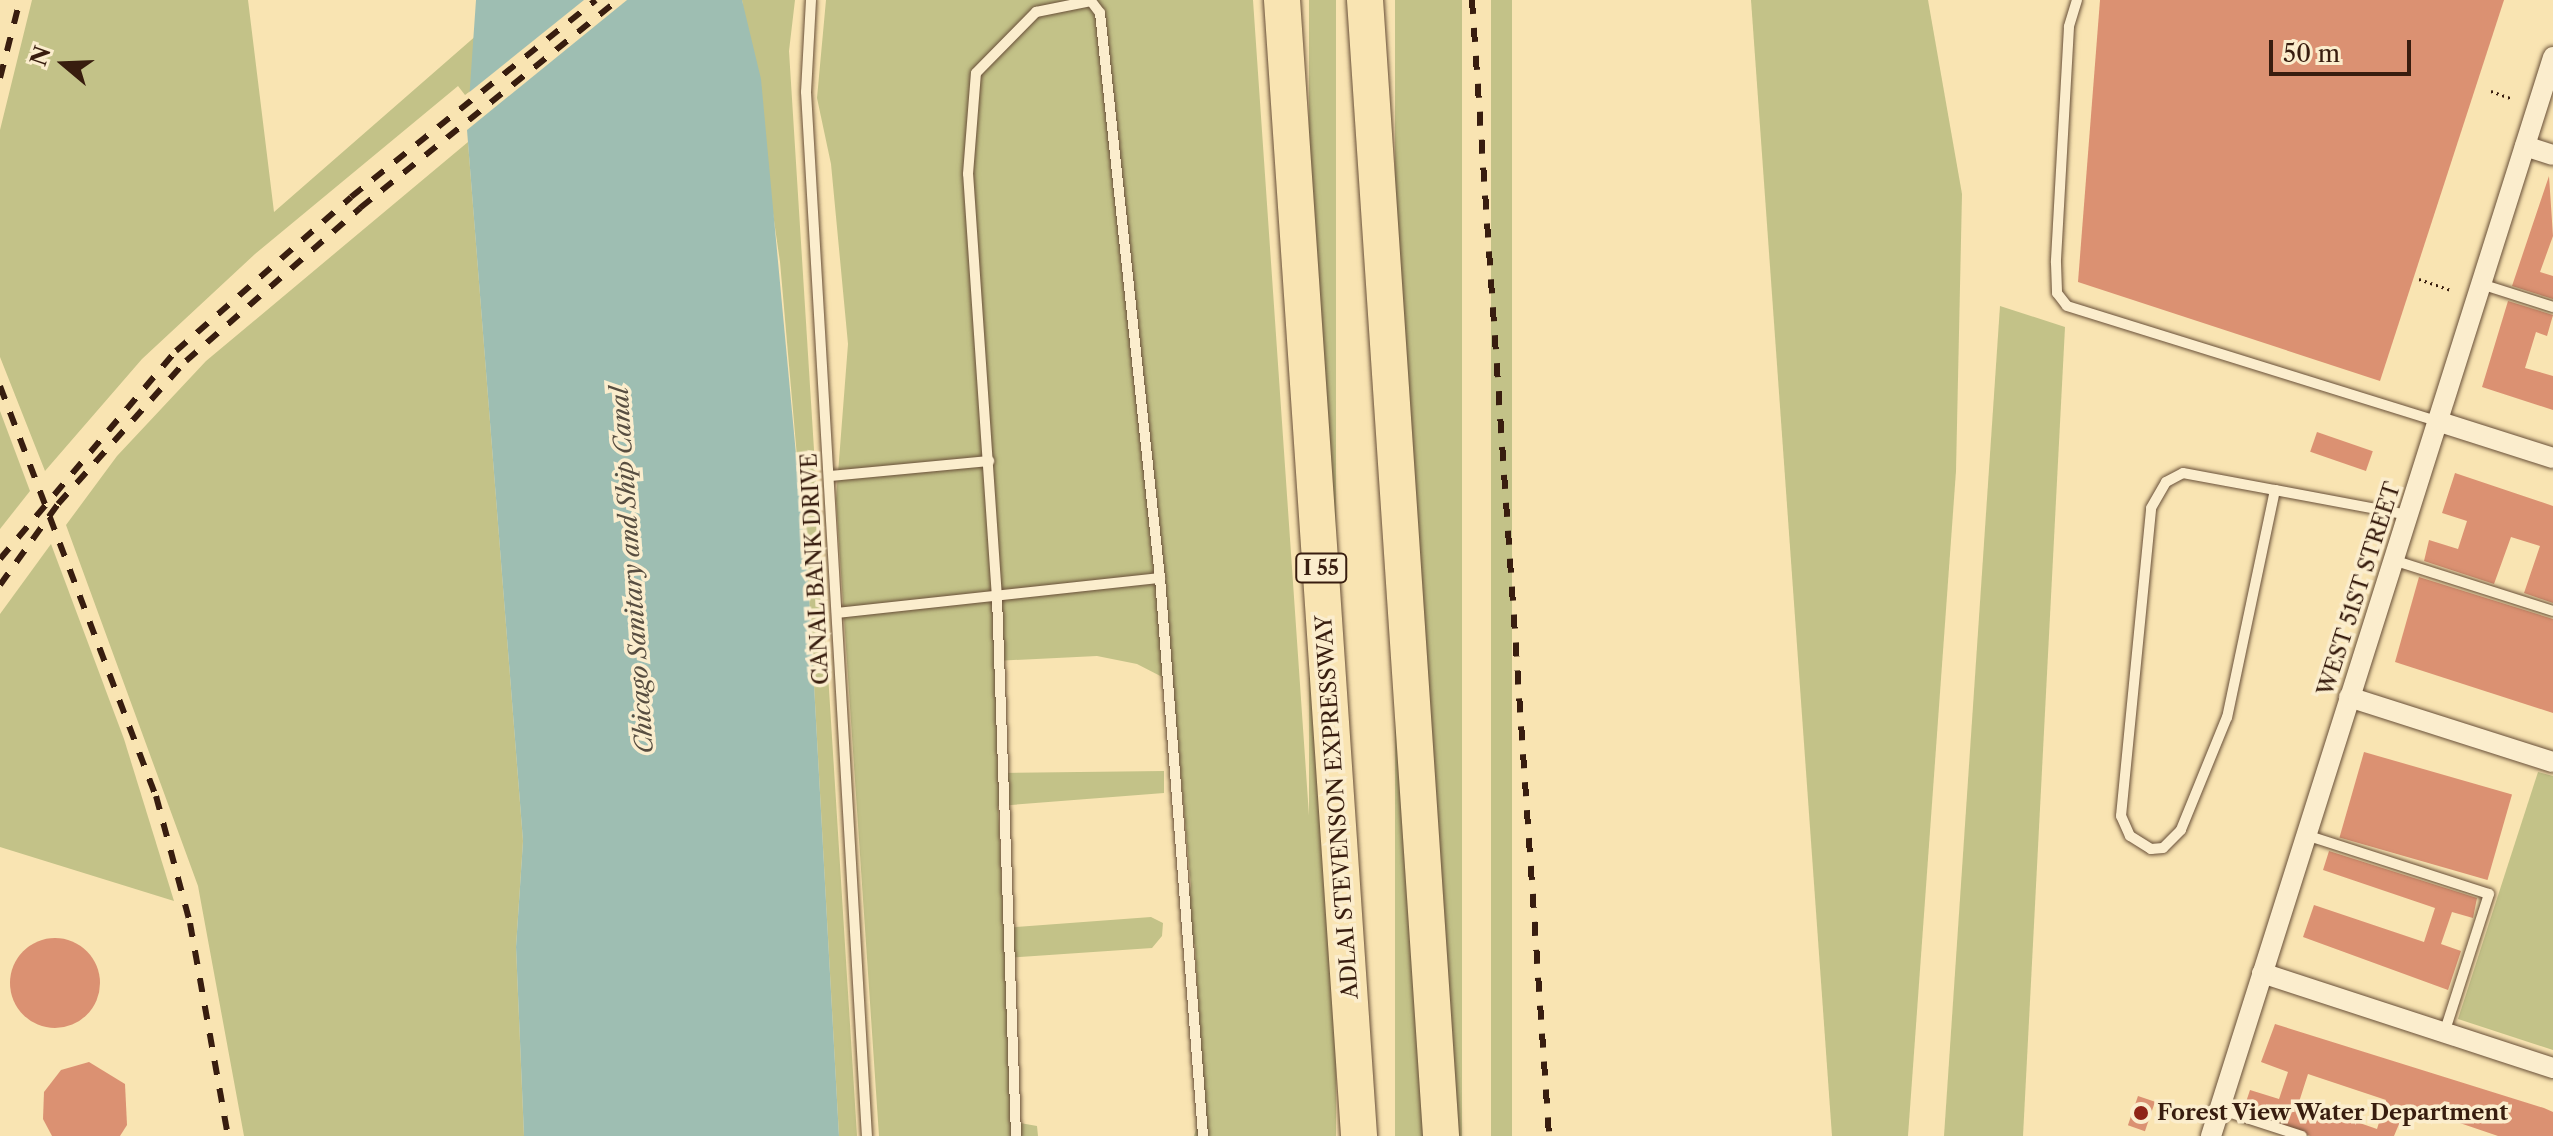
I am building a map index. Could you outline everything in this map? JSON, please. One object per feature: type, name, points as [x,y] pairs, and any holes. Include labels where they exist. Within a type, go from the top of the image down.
[{"type":"highway","name":"ADLAI STEVENSON EXPRESSWAY","points":[[1282,0],[1359,1136]]},
{"type":"highway","points":[[1365,0],[1441,1136]]},
{"type":"street","name":"WEST 51ST STREET","points":[[2211,1136],[2553,57]]},
{"type":"street","points":[[2525,146],[2553,155]]},
{"type":"street","points":[[2437,421],[2553,458]]},
{"type":"street","points":[[2349,697],[2553,762]]},
{"type":"street","points":[[2262,973],[2553,1068]]},
{"type":"lane","name":"CANAL BANK DRIVE","points":[[811,0],[806,92],[867,1136]]},
{"type":"lane","points":[[2077,0],[2069,27],[2056,263],[2057,293],[2067,306],[2437,421]]},
{"type":"lane","points":[[1016,1136],[997,598],[968,174],[976,73],[1036,12],[1091,1],[1100,13],[1160,578],[1203,1136]]},
{"type":"lane","points":[[2481,284],[2553,307]]},
{"type":"lane","points":[[830,476],[989,461]]},
{"type":"lane","points":[[2275,490],[2227,717],[2181,830],[2163,848],[2151,849],[2130,836],[2121,816],[2151,508],[2166,482],[2183,473],[2275,490],[2408,515]]},
{"type":"lane","points":[[2393,560],[2553,611]]},
{"type":"lane","points":[[837,613],[1160,578]]},
{"type":"lane","points":[[2306,835],[2489,894],[2444,1034]]},
{"type":"lane","points":[[2219,1109],[2302,1136]]},
{"type":"path","points":[[2491,91],[2513,99]]},
{"type":"path","points":[[2419,279],[2451,290]]},
{"type":"shaded area","points":[[32,0],[248,0],[274,212],[478,34],[472,90],[465,95],[458,86],[255,254],[142,359],[45,471],[0,357],[0,130]]},
{"type":"shaded area","points":[[742,0],[795,0],[789,51],[857,1136],[839,1136],[809,594],[780,262]]},
{"type":"shaded area","points":[[826,0],[1253,0],[1331,1136],[1194,1136],[1204,1105],[1195,945],[1181,928],[1191,886],[1172,682],[1137,664],[1097,656],[995,661],[998,773],[1164,771],[1164,793],[998,806],[1004,928],[1151,917],[1163,923],[1162,936],[1152,948],[1005,958],[1014,1122],[1037,1126],[1038,1136],[879,1136],[836,499],[848,344],[831,164],[817,98]]},
{"type":"shaded area","points":[[1309,0],[1336,0],[1336,1136],[1309,1136]]},
{"type":"shaded area","points":[[1395,0],[1462,0],[1462,1136],[1395,1136]]},
{"type":"shaded area","points":[[1491,0],[1512,0],[1512,1136],[1491,1136]]},
{"type":"shaded area","points":[[1751,0],[1928,0],[1962,194],[1956,471],[1908,1136],[1832,1136]]},
{"type":"shaded area","points":[[468,142],[523,841],[516,947],[524,1136],[244,1136],[198,886],[66,525],[117,456],[206,361]]},
{"type":"shaded area","points":[[2000,306],[2065,327],[2023,1136],[1944,1136]]},
{"type":"shaded area","points":[[0,411],[30,491],[0,529]]},
{"type":"shaded area","points":[[51,544],[124,739],[174,901],[0,847],[0,614]]},
{"type":"shaded area","points":[[2538,772],[2553,776],[2553,1050],[2458,1019]]},
{"type":"water","name":"Chicago Sanitary and Ship Canal","points":[[476,0],[742,0],[761,79],[809,594],[839,1136],[524,1136],[516,947],[523,841],[467,130]]},
{"type":"pier","points":[[584,0],[627,0],[467,130],[467,94]]},
{"type":"building","points":[[2100,0],[2504,0],[2380,381],[2078,282]]},
{"type":"building","points":[[2549,176],[2553,236],[2540,272],[2553,276],[2553,299],[2512,286]]},
{"type":"building","points":[[2508,301],[2553,315],[2547,336],[2536,332],[2525,368],[2553,376],[2553,410],[2482,387]]},
{"type":"building","points":[[2317,432],[2373,451],[2366,471],[2310,452]]},
{"type":"building","points":[[2455,473],[2553,506],[2553,603],[2524,593],[2540,546],[2511,537],[2494,584],[2424,561],[2429,540],[2458,549],[2467,521],[2442,513]]},
{"type":"building","points":[[2419,577],[2553,619],[2553,713],[2395,662]]},
{"type":"building","points":[[2364,752],[2512,794],[2488,880],[2339,838]]},
{"type":"building","points":[[2329,851],[2477,898],[2473,918],[2452,912],[2441,944],[2461,951],[2448,990],[2303,937],[2314,905],[2424,942],[2435,908],[2323,870]]},
{"type":"building","points":[[55,938],[72,942],[87,951],[96,966],[100,983],[96,1000],[87,1015],[72,1024],[55,1028],[38,1024],[23,1015],[14,1000],[10,983],[14,966],[23,951],[38,942]]},
{"type":"building","points":[[2275,1024],[2544,1108],[2553,1112],[2553,1136],[2498,1136],[2407,1105],[2394,1136],[2310,1136],[2244,1108],[2250,1090],[2279,1099],[2288,1072],[2261,1062]],"holes":[[[2308,1074],[2386,1100],[2377,1129],[2299,1102]]]},
{"type":"building","points":[[89,1062],[125,1084],[127,1125],[120,1136],[52,1136],[43,1119],[44,1092],[61,1070]]},
{"type":"building","name":"Forest View Water Department","points":[[2138,1096],[2155,1102],[2145,1131],[2128,1125]]},
{"type":"railway","points":[[0,78],[20,0]]},
{"type":"railway","points":[[0,559],[176,351],[351,197],[596,0]]},
{"type":"railway","points":[[0,585],[58,504],[186,361],[360,208],[618,0]]},
{"type":"railway","points":[[1472,0],[1549,1136]]},
{"type":"railway","points":[[0,386],[156,796],[190,923],[228,1136]]},
{"type":"place","name":"Forest View Water Department","points":[[2141,1113]]}]
